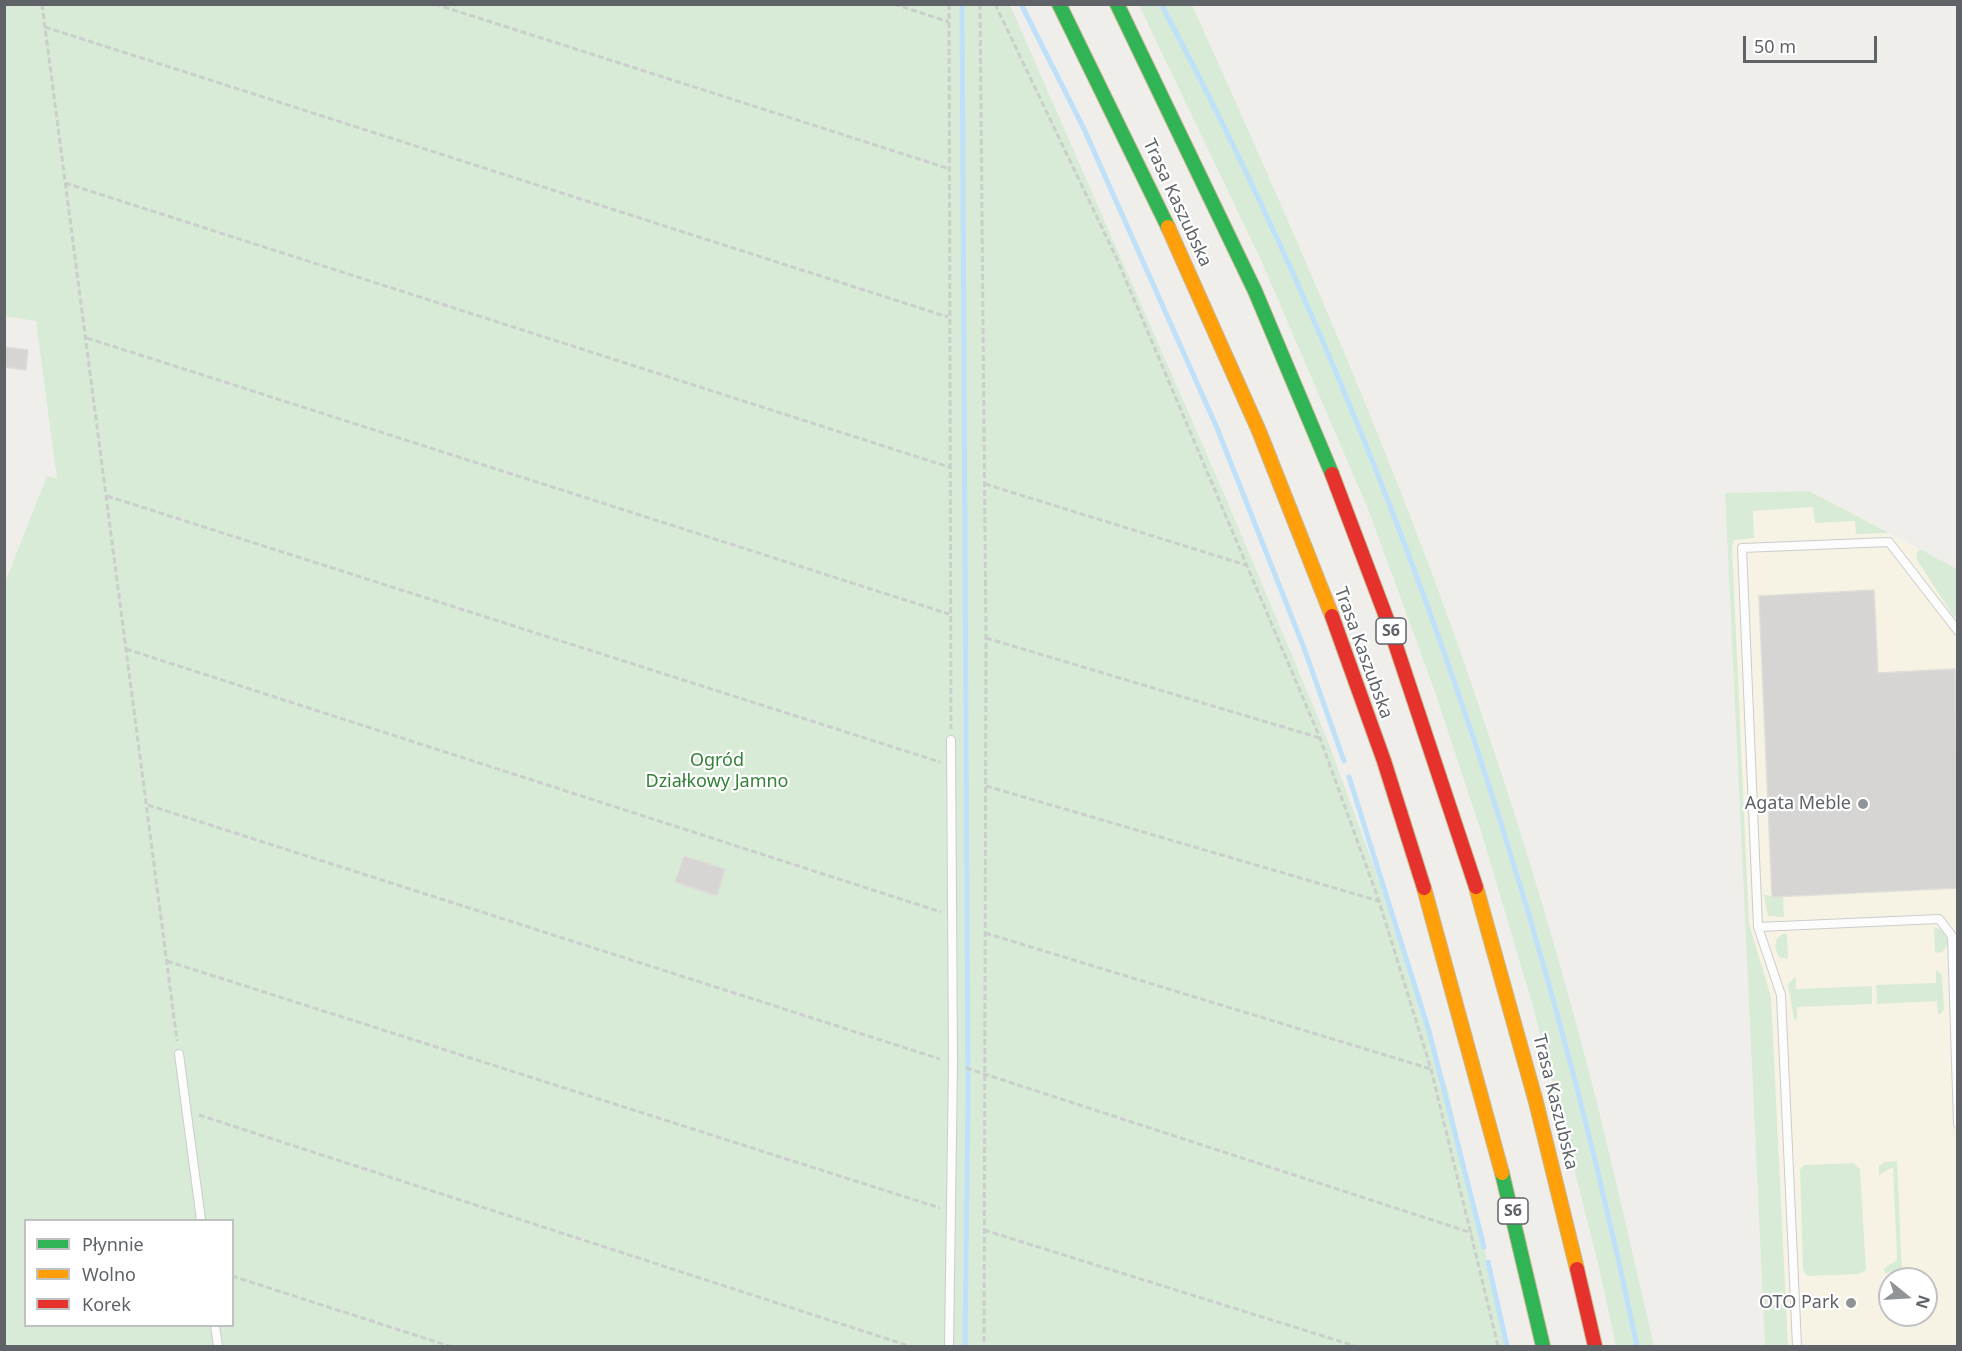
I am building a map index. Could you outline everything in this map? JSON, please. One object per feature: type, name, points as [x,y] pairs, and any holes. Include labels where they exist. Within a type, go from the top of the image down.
[{"type":"highway","name":"Trasa Kaszubska","points":[[1059,4],[1152,190],[1200,294],[1257,424],[1331,614],[1419,870],[1468,1038],[1512,1208],[1543,1347]]},
{"type":"highway","name":"Trasa Kaszubska","points":[[1117,4],[1202,173],[1298,390],[1386,619],[1440,772],[1492,940],[1529,1070],[1595,1347]]},
{"type":"lane","points":[[1797,1347],[1781,1004],[1758,927],[1742,548],[1889,542],[1958,631]]},
{"type":"lane","points":[[949,1347],[953,1063],[951,740]]},
{"type":"lane","points":[[1758,927],[1939,919],[1952,936],[1955,959],[1958,1124]]},
{"type":"lane","points":[[179,1054],[201,1219]]},
{"type":"lane","points":[[215,1327],[218,1347]]},
{"type":"path","points":[[42,4],[179,1054]]},
{"type":"path","points":[[435,4],[947,168]]},
{"type":"path","points":[[894,4],[949,22]]},
{"type":"path","points":[[949,4],[947,168],[952,468],[949,614],[951,740]]},
{"type":"path","points":[[980,4],[986,638],[984,1347]]},
{"type":"path","points":[[994,4],[1116,257],[1320,738],[1379,901],[1431,1069],[1498,1347]]},
{"type":"path","points":[[45,27],[948,317]]},
{"type":"path","points":[[65,183],[952,468]]},
{"type":"path","points":[[87,338],[949,614]]},
{"type":"path","points":[[985,484],[1246,565]]},
{"type":"path","points":[[107,496],[950,765]]},
{"type":"path","points":[[986,638],[1320,738]]},
{"type":"path","points":[[126,649],[951,916]]},
{"type":"path","points":[[986,786],[1379,901]]},
{"type":"path","points":[[148,805],[953,1063],[1472,1233]]},
{"type":"path","points":[[986,933],[1431,1069]]},
{"type":"path","points":[[167,961],[951,1212]]},
{"type":"path","points":[[186,1111],[909,1347]]},
{"type":"path","points":[[984,1230],[1355,1347]]},
{"type":"path","points":[[234,1277],[449,1347]]},
{"type":"shaded area","name":"OTO Park","points":[[1809,491],[1957,569],[1957,1346],[1765,1346],[1725,493]]},
{"type":"green space","name":"Ogród Działkowy Jamno","points":[[5,5],[1010,5],[1228,503],[1327,739],[1381,886],[1448,1091],[1507,1346],[5,1346],[4,585],[47,476],[57,479],[36,321],[5,316]]},
{"type":"green space","points":[[1139,5],[1192,5],[1319,293],[1408,511],[1481,712],[1543,907],[1597,1103],[1654,1346],[1616,1346],[1599,1267],[1533,1006],[1481,831],[1434,689],[1368,509],[1261,260]]},
{"type":"green space","points":[[1809,491],[1889,533],[1856,534],[1855,521],[1815,523],[1813,507],[1753,511],[1754,538],[1734,540],[1732,546],[1749,924],[1771,997],[1788,1346],[1765,1346],[1725,493]]},
{"type":"green space","points":[[1920,549],[1957,569],[1957,617],[1954,617],[1917,560],[1916,554]]},
{"type":"green space","points":[[1764,895],[1783,897],[1784,917],[1768,916]]},
{"type":"green space","points":[[1934,927],[1942,930],[1947,938],[1946,947],[1942,952],[1935,953]]},
{"type":"green space","points":[[1787,934],[1788,959],[1779,957],[1775,947],[1777,938]]},
{"type":"green space","points":[[1936,970],[1942,975],[1944,1009],[1942,1013],[1938,1014],[1937,1001],[1877,1004],[1876,985],[1936,983]]},
{"type":"green space","points":[[1796,977],[1796,989],[1872,986],[1872,1004],[1797,1007],[1797,1020],[1794,1019],[1788,984]]},
{"type":"green space","points":[[1897,1161],[1902,1267],[1886,1267],[1897,1260],[1893,1167],[1879,1175],[1879,1166],[1885,1162]]},
{"type":"green space","points":[[1854,1163],[1860,1169],[1866,1270],[1858,1274],[1807,1276],[1803,1270],[1800,1170],[1804,1165]]},
{"type":"building","points":[[4,347],[28,350],[26,370],[4,367]]},
{"type":"building","name":"Agata Meble","points":[[1874,590],[1878,673],[1955,669],[1958,888],[1772,897],[1759,596]]},
{"type":"building","points":[[684,856],[725,869],[717,896],[675,882]]},
{"type":"waterway","points":[[962,4],[968,1096],[965,1346]]},
{"type":"waterway","points":[[1021,4],[1084,129],[1217,428],[1304,648],[1344,761]]},
{"type":"waterway","points":[[1161,4],[1241,162],[1315,324],[1384,490],[1446,658],[1503,829],[1554,1001],[1598,1174],[1637,1346]]},
{"type":"waterway","points":[[1349,777],[1429,1031],[1484,1247]]},
{"type":"waterway","points":[[1488,1262],[1507,1346]]},
{"type":"traffic: fast","points":[[1059,4],[1168,227]]},
{"type":"traffic: fast","points":[[1117,4],[1255,291],[1332,474]]},
{"type":"traffic: fast","points":[[1502,1173],[1543,1346]]},
{"type":"traffic: slow","points":[[1168,227],[1259,431],[1332,616]]},
{"type":"traffic: slow","points":[[1476,887],[1536,1102],[1577,1269]]},
{"type":"traffic: slow","points":[[1424,888],[1502,1173]]},
{"type":"traffic: jam","points":[[1332,474],[1388,622],[1476,887]]},
{"type":"traffic: jam","points":[[1332,616],[1384,761],[1424,888]]},
{"type":"traffic: jam","points":[[1577,1269],[1595,1346]]},
{"type":"place","name":"Agata Meble","points":[[1863,804]]},
{"type":"place","name":"OTO Park","points":[[1851,1303]]}]
